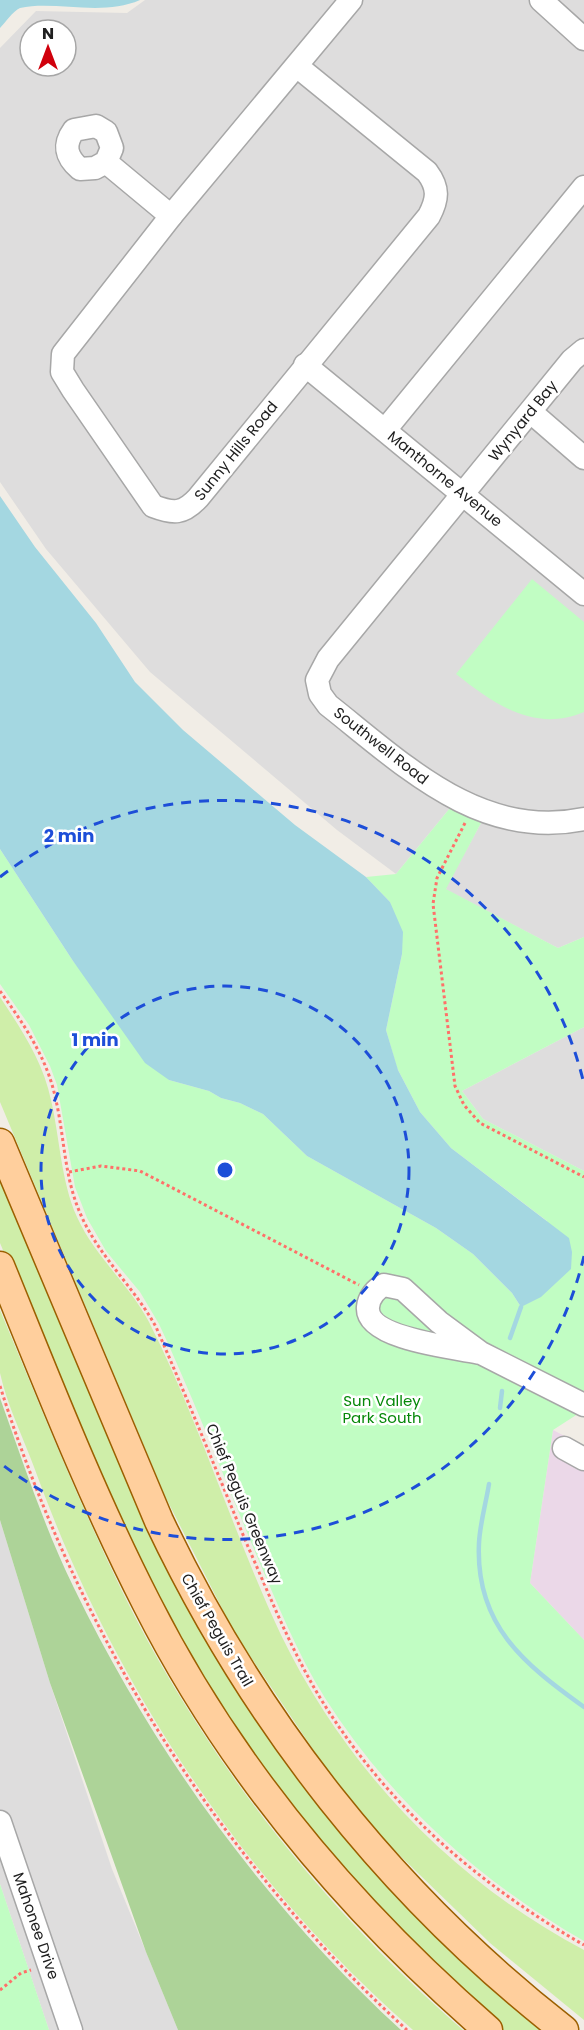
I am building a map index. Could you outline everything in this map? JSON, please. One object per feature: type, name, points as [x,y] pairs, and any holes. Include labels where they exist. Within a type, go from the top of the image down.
[{"type":"main road","name":"Chief Peguis Trail","points":[[0,1143],[159,1521],[197,1596],[243,1677],[305,1767],[381,1860],[480,1960],[564,2030]]},
{"type":"main road","points":[[0,1266],[120,1548],[148,1606],[209,1713],[296,1834],[345,1892],[431,1979],[488,2030]]},
{"type":"street","name":"Sunny Hills Road","points":[[298,67],[427,172],[436,185],[436,202],[429,216],[186,511],[172,513],[153,506],[62,372],[63,354],[171,216],[298,67],[351,0]]},
{"type":"street","points":[[541,0],[584,39]]},
{"type":"street","points":[[106,162],[171,216]]},
{"type":"street","points":[[385,430],[584,187]]},
{"type":"street","name":"Wynyard Bay","points":[[464,494],[584,350]]},
{"type":"street","name":"Manthorne Avenue","points":[[306,365],[584,594]]},
{"type":"street","points":[[532,413],[584,458]]},
{"type":"street","name":"Southwell Road","points":[[464,494],[328,659],[317,680],[320,694],[328,705],[436,788],[472,808],[514,819],[550,821],[584,819]]},
{"type":"street","points":[[481,1353],[408,1338],[379,1327],[369,1315],[368,1307],[374,1292],[384,1285],[403,1289],[439,1322],[481,1353],[584,1405]]},
{"type":"street","name":"Mahonee Drive","points":[[0,1822],[71,2030]]},
{"type":"path","points":[[472,808],[434,889],[433,904],[455,1086],[464,1106],[480,1123],[584,1177]]},
{"type":"path","name":"Chief Peguis Greenway","points":[[0,990],[30,1033],[44,1062],[55,1095],[76,1204],[92,1236],[137,1296],[156,1327],[274,1608],[319,1696],[343,1732],[392,1794],[456,1858],[533,1916],[584,1945]]},
{"type":"path","points":[[69,1172],[101,1166],[140,1171],[374,1292]]},
{"type":"path","points":[[0,1386],[31,1475],[71,1573],[106,1645],[175,1761],[239,1850],[297,1919],[373,1999],[407,2030]]},
{"type":"path","points":[[0,1990],[21,1973],[31,1970]]},
{"type":"shaded area","points":[[145,0],[584,0],[584,937],[558,948],[445,889],[481,823],[450,808],[396,874],[337,830],[150,672],[46,549],[0,482],[0,48],[18,30],[18,78],[78,78],[78,18],[29,18],[36,11],[127,13]]},
{"type":"shaded area","points":[[584,1027],[584,1171],[483,1119],[462,1091]]},
{"type":"shaded area","points":[[553,1430],[584,1446],[584,1640],[530,1583]]},
{"type":"shaded area","points":[[0,1520],[50,1683],[112,1869],[178,2030],[49,2030],[0,1884]]},
{"type":"green space","points":[[532,579],[584,622],[584,712],[566,718],[548,719],[516,712],[485,696],[456,674]]},
{"type":"green space","name":"Sun Valley Park South","points":[[450,808],[481,823],[446,889],[558,948],[584,937],[584,1027],[462,1091],[483,1119],[584,1171],[584,1410],[553,1430],[530,1583],[584,1640],[584,1941],[545,1918],[508,1892],[439,1835],[378,1771],[325,1698],[296,1646],[159,1324],[140,1292],[106,1251],[87,1218],[75,1187],[57,1085],[50,1066],[29,1025],[0,984],[0,849],[73,961],[169,1080],[209,1091],[263,1114],[307,1156],[436,1228],[473,1254],[512,1293],[521,1307],[547,1221],[451,1148],[420,1112],[397,1068],[386,1030],[402,954],[390,902],[366,877],[396,874]]},
{"type":"green space","points":[[0,997],[16,1021],[43,1072],[51,1100],[67,1189],[77,1217],[93,1245],[132,1295],[149,1322],[184,1399],[281,1635],[307,1684],[337,1731],[408,1817],[491,1891],[536,1922],[584,1950],[584,2020],[490,1943],[387,1843],[327,1770],[234,1632],[165,1496],[0,1102]]},
{"type":"green space","points":[[0,1165],[220,1656],[549,2030],[502,2030],[483,2014],[320,1848],[185,1654],[89,1457],[0,1243]]},
{"type":"green space","points":[[0,1310],[121,1589],[189,1711],[270,1826],[315,1881],[362,1934],[463,2030],[413,2030],[351,1972],[293,1909],[238,1843],[188,1772],[142,1699],[101,1624],[65,1546],[3,1385],[0,1373]]},
{"type":"green space","points":[[0,1398],[34,1494],[63,1565],[106,1650],[140,1710],[217,1825],[259,1879],[351,1982],[401,2030],[178,2030],[146,1952],[50,1683],[0,1520]]},
{"type":"green space","points":[[0,1884],[49,2030],[0,2030]]},
{"type":"water","points":[[0,0],[140,0],[110,7],[34,6],[20,8],[0,28]]},
{"type":"water","points":[[0,496],[35,547],[96,623],[135,682],[183,730],[295,825],[366,877],[390,902],[403,932],[402,954],[386,1030],[398,1070],[420,1112],[451,1148],[569,1238],[572,1252],[571,1269],[541,1297],[521,1307],[512,1293],[473,1254],[436,1228],[307,1156],[263,1114],[209,1091],[169,1080],[145,1063],[73,961],[0,849]]},
{"type":"waterway","points":[[510,1338],[521,1307]]},
{"type":"waterway","points":[[500,1408],[502,1391]]},
{"type":"waterway","points":[[489,1484],[479,1543],[480,1572],[485,1597],[495,1620],[523,1658],[584,1707]]}]
